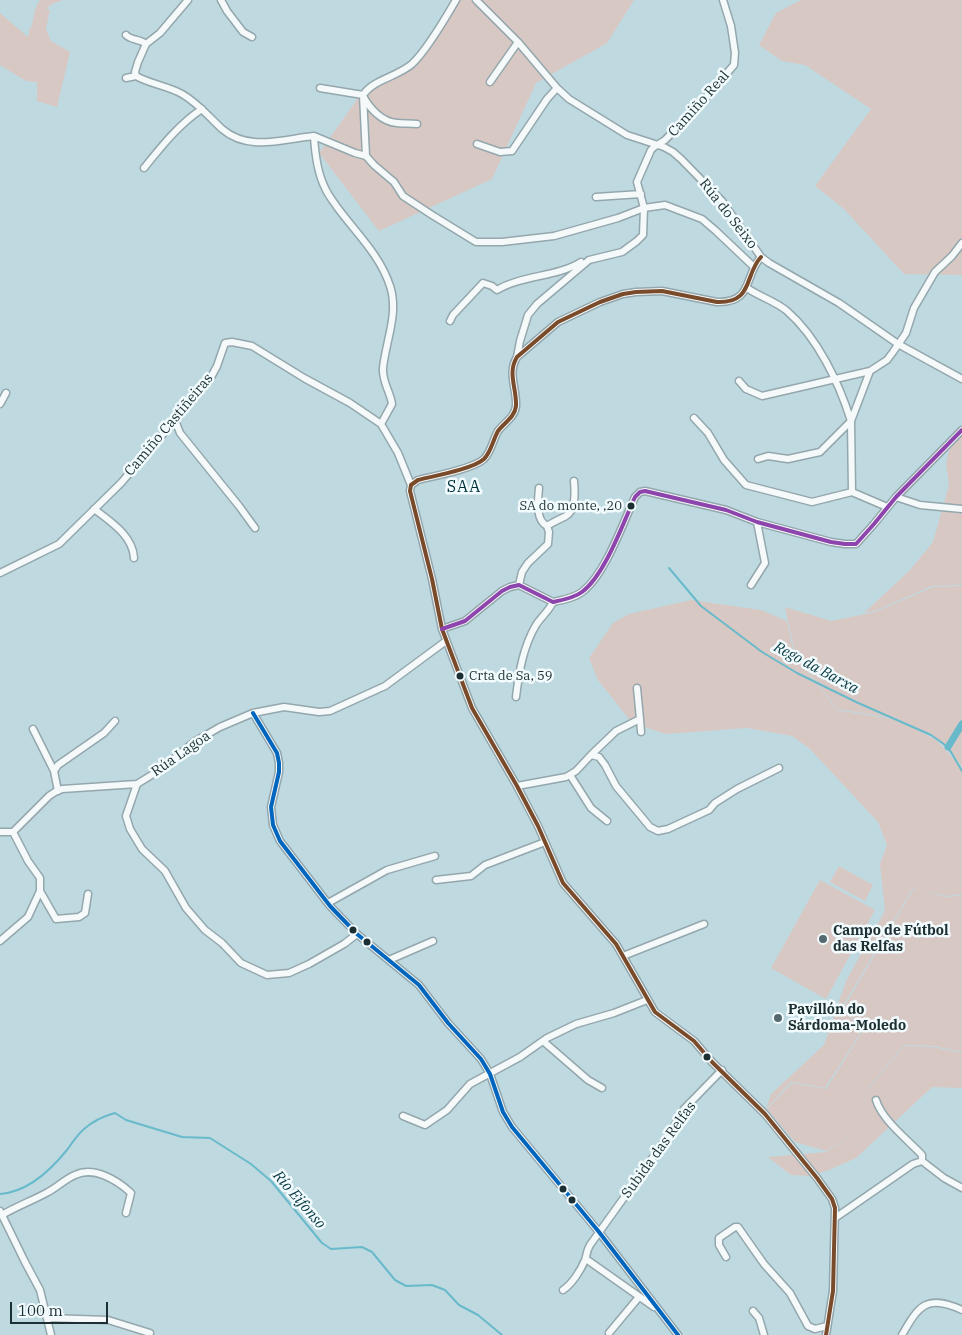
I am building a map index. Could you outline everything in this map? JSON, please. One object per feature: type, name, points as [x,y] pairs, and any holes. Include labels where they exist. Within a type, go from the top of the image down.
[{"type":"street","points":[[136,76],[135,72],[138,62],[146,44],[160,33],[188,0]]},
{"type":"street","points":[[221,0],[226,11],[243,32],[252,37]]},
{"type":"street","points":[[366,156],[363,95],[370,87],[411,65],[434,35],[456,0]]},
{"type":"street","name":"Rúa do Seixo","points":[[476,0],[518,42],[557,88],[577,106],[627,135],[673,152],[706,183],[737,222],[761,257],[839,303],[898,344],[962,379]]},
{"type":"street","name":"Camiño Real","points":[[658,145],[702,102],[734,65],[735,53],[731,26],[723,0]]},
{"type":"street","points":[[126,35],[146,44]]},
{"type":"street","points":[[490,82],[518,42]]},
{"type":"street","points":[[126,78],[136,76],[181,94],[202,109],[222,129],[240,141],[285,141],[314,136],[366,156],[394,182],[403,196],[476,242],[502,242],[554,236],[618,218],[644,208],[665,205],[702,219],[754,266]]},
{"type":"street","points":[[320,88],[363,95],[375,112],[388,121],[417,124]]},
{"type":"street","points":[[477,144],[500,152],[512,151],[541,107],[557,88]]},
{"type":"street","points":[[144,168],[171,136],[187,120],[202,109]]},
{"type":"street","points":[[314,136],[315,156],[325,188],[384,270],[394,296],[393,313],[383,368],[383,382],[392,404],[381,424]]},
{"type":"street","points":[[450,321],[453,315],[483,282],[497,290],[512,283],[622,252],[637,241],[643,235],[644,208],[637,182],[651,150],[658,145]]},
{"type":"street","points":[[596,197],[641,194]]},
{"type":"street","points":[[739,381],[746,389],[762,396],[870,371],[888,360],[906,332],[914,308],[935,272],[952,256],[962,243]]},
{"type":"street","points":[[517,357],[558,322],[600,302],[623,294],[662,291],[724,302],[742,295],[747,288],[754,266],[761,257]]},
{"type":"street","points":[[411,485],[418,480],[476,464],[484,458],[499,431],[514,413],[516,406],[512,369],[528,315],[589,260]]},
{"type":"street","points":[[747,288],[771,300],[787,311],[812,339],[836,379],[852,421]]},
{"type":"street","name":"Camiño Castiñeiras","points":[[0,573],[58,544],[121,483],[210,379],[225,343],[232,342],[252,346],[266,352],[304,378],[381,424],[398,453],[411,485],[411,497],[432,579],[442,629],[472,708],[517,786],[563,883],[616,944],[655,1012],[694,1041],[765,1114],[832,1199],[835,1208],[833,1291],[826,1335]]},
{"type":"street","points":[[852,492],[852,421],[870,371]]},
{"type":"street","points":[[0,404],[6,393]]},
{"type":"street","points":[[694,418],[708,433],[724,460],[746,485],[812,502],[852,492],[887,508]]},
{"type":"street","points":[[175,420],[180,434],[255,528]]},
{"type":"street","points":[[758,459],[768,456],[788,458],[820,452],[852,421]]},
{"type":"street","points":[[516,698],[522,658],[536,625],[553,602],[577,595],[594,580],[635,497],[640,492],[645,491],[726,510],[758,522],[831,542],[851,545],[856,544],[861,539],[896,497],[962,430]]},
{"type":"street","points":[[547,526],[567,516],[574,502],[574,481]]},
{"type":"street","points":[[519,585],[522,572],[528,563],[548,544],[550,532],[539,516],[539,488]]},
{"type":"street","points":[[896,497],[920,505],[962,508]]},
{"type":"street","points":[[94,509],[123,532],[134,550],[134,558]]},
{"type":"street","points":[[751,585],[765,563],[758,522]]},
{"type":"street","points":[[442,629],[465,622],[502,591],[519,585],[553,602]]},
{"type":"street","name":"Rúa Lagoa","points":[[58,791],[137,784],[163,768],[194,742],[220,728],[253,714],[284,707],[319,712],[330,711],[391,683],[446,641]]},
{"type":"street","points":[[637,688],[641,732]]},
{"type":"street","points":[[253,714],[277,754],[279,762],[279,772],[271,807],[273,825],[280,841],[328,903],[357,934],[420,985],[448,1023],[481,1059],[490,1074],[503,1112],[512,1127],[599,1232],[678,1335]]},
{"type":"street","points":[[517,786],[570,775],[616,731],[640,719]]},
{"type":"street","points":[[54,771],[58,765],[104,733],[115,720]]},
{"type":"street","points":[[0,832],[13,832],[48,796],[58,791],[54,771],[33,729]]},
{"type":"street","points":[[592,755],[599,757],[616,786],[650,827],[658,831],[668,829],[709,810],[715,803],[737,789],[779,768]]},
{"type":"street","points":[[570,775],[591,808],[607,821]]},
{"type":"street","points":[[137,784],[126,816],[130,829],[142,849],[166,870],[186,908],[205,930],[222,943],[242,963],[267,975],[289,973],[344,944],[357,934]]},
{"type":"street","points":[[0,941],[28,917],[40,891],[40,878],[28,861],[13,832]]},
{"type":"street","points":[[436,880],[471,876],[485,865],[544,842]]},
{"type":"street","points":[[328,903],[388,870],[435,856]]},
{"type":"street","points":[[40,891],[56,918],[79,917],[85,912],[88,894]]},
{"type":"street","points":[[623,956],[704,924]]},
{"type":"street","points":[[388,960],[433,941]]},
{"type":"street","points":[[403,1116],[425,1125],[447,1110],[470,1084],[520,1057],[543,1041],[576,1024],[614,1013],[647,1000]]},
{"type":"street","points":[[543,1041],[588,1080],[602,1088]]},
{"type":"street","name":"Subida das Relfas","points":[[563,1290],[569,1286],[586,1259],[586,1253],[599,1232],[671,1132],[684,1109],[722,1070]]},
{"type":"street","points":[[876,1100],[878,1108],[885,1117],[922,1155],[922,1161]]},
{"type":"street","points":[[835,1218],[913,1164],[922,1161]]},
{"type":"street","points":[[922,1161],[944,1178],[962,1188]]},
{"type":"street","points":[[51,1335],[40,1290],[24,1262],[1,1213],[48,1192],[74,1175],[86,1171],[111,1179],[131,1193],[126,1214]]},
{"type":"street","points":[[726,1257],[719,1245],[719,1238],[735,1226],[738,1226],[764,1264],[790,1294],[808,1326],[815,1329],[827,1326]]},
{"type":"street","points":[[586,1259],[658,1309]]},
{"type":"street","points":[[609,1333],[639,1297]]},
{"type":"street","points":[[902,1335],[912,1318],[926,1304],[932,1302],[942,1303],[962,1310]]},
{"type":"street","points":[[753,1311],[759,1318],[764,1335]]},
{"type":"street","points":[[47,1318],[108,1320],[150,1333]]},
{"type":"shaded area","points":[[40,0],[63,0],[52,4],[46,9],[50,10],[46,29],[51,41],[70,52],[57,107],[37,101],[37,82],[26,81],[0,65],[0,13],[28,37],[35,10]]},
{"type":"shaded area","points":[[457,0],[634,0],[607,43],[536,83],[492,179],[379,231],[319,153],[361,94],[369,92],[417,66]]},
{"type":"shaded area","points":[[801,0],[962,0],[962,275],[904,274],[844,209],[815,186],[871,109],[805,65],[782,61],[759,45],[776,13]]},
{"type":"shaded area","points":[[962,426],[962,583],[959,585],[932,586],[875,611],[864,613],[910,570],[933,542],[949,485],[946,463],[954,431]]},
{"type":"shaded area","points":[[962,584],[962,766],[937,739],[898,719],[837,709],[795,654],[785,607],[831,621],[875,612],[933,587],[960,586]]},
{"type":"shaded area","points":[[691,600],[761,610],[787,621],[794,654],[837,710],[898,720],[936,740],[962,768],[962,894],[946,896],[913,888],[843,1006],[861,1032],[825,1088],[791,1082],[766,1109],[771,1094],[824,1045],[846,981],[885,911],[880,864],[887,845],[878,822],[810,749],[792,736],[747,728],[666,734],[632,723],[598,680],[589,658],[613,623],[629,614]]},
{"type":"shaded area","points":[[839,866],[873,885],[865,901],[830,882]]},
{"type":"shaded area","name":"Campo de Fútbol das Relfas","points":[[820,880],[875,910],[826,999],[771,968]]},
{"type":"shaded area","points":[[914,888],[946,897],[962,895],[962,1052],[933,1046],[904,1045],[868,1088],[854,1135],[826,1151],[795,1142],[767,1109],[792,1083],[826,1089],[862,1032],[844,1007]]},
{"type":"shaded area","points":[[904,1046],[933,1047],[962,1053],[962,1088],[932,1087],[856,1158],[829,1170],[810,1176],[791,1175],[769,1158],[768,1156],[826,1152],[854,1135],[868,1089]]},
{"type":"waterway","name":"Rego da Barxa","points":[[669,568],[701,606],[762,652],[797,673],[856,702],[931,735],[948,747],[962,771]]},
{"type":"waterway","points":[[948,747],[962,724]]},
{"type":"waterway","name":"Río Eifonso","points":[[0,1194],[20,1189],[38,1179],[60,1158],[84,1129],[99,1119],[115,1113],[126,1120],[182,1137],[210,1138],[251,1164],[271,1181],[322,1243],[331,1249],[362,1247],[372,1252],[395,1280],[406,1286],[432,1285],[445,1290],[459,1305],[478,1315],[502,1335]]},
{"type":"transit line","points":[[761,257],[743,293],[729,301],[717,302],[662,291],[636,292],[623,294],[600,302],[558,322],[517,357],[513,369],[515,410],[498,431],[484,459],[463,469],[418,480],[411,485],[410,491],[432,579],[442,629],[472,708],[538,826],[563,883],[616,944],[655,1012],[694,1041],[712,1062],[765,1114],[832,1199],[835,1208],[833,1291],[826,1335]]},
{"type":"transit line","points":[[442,629],[465,621],[502,591],[510,587],[519,585],[553,602],[564,600],[582,592],[598,574],[606,561],[635,497],[640,492],[645,491],[726,510],[757,522],[831,542],[856,544],[896,497],[962,430]]},
{"type":"transit line","points":[[253,713],[277,753],[279,772],[271,807],[273,825],[280,841],[330,906],[357,934],[419,985],[448,1023],[481,1059],[490,1074],[503,1112],[512,1127],[599,1232],[678,1335]]},
{"type":"place","name":"SA do monte, ,20","points":[[631,506]]},
{"type":"place","name":"Crta de Sa, 59","points":[[460,676]]},
{"type":"place","name":"Campo de Fútbol das Relfas","points":[[823,939]]},
{"type":"place","name":"Pavillón do Sárdoma-Moledo","points":[[778,1018]]},
{"type":"district","name":"SAA","points":[[464,487]]}]
